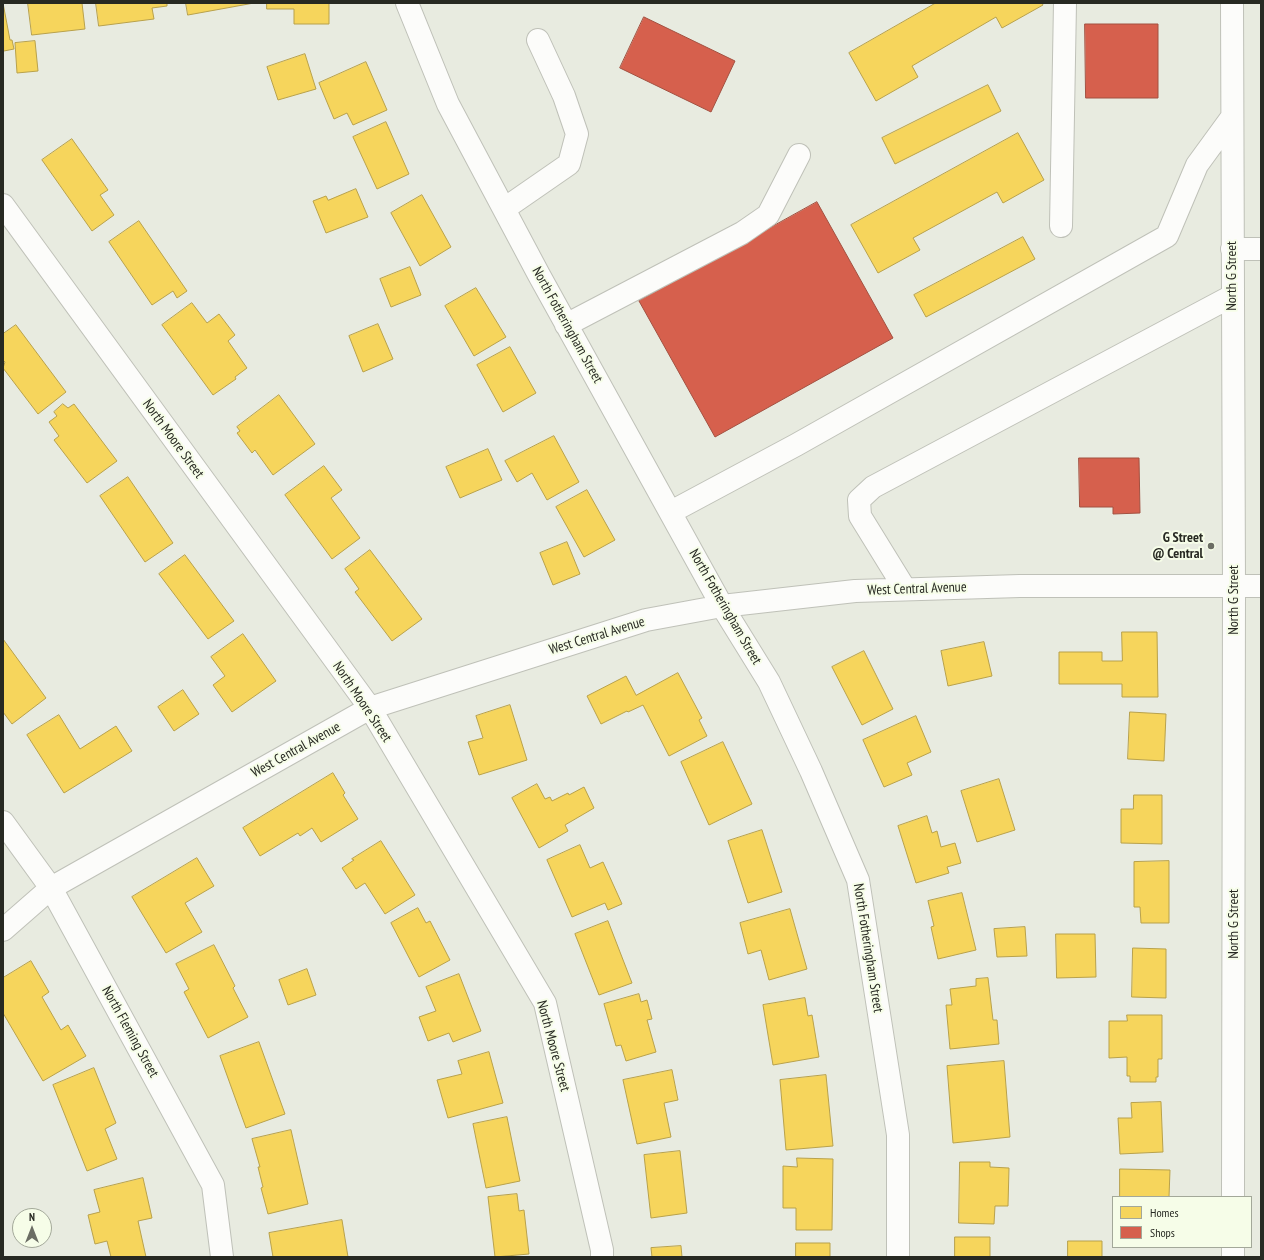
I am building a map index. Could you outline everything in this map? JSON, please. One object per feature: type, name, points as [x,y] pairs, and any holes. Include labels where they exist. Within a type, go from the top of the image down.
[{"type":"street","name":"North Fotheringham Street","points":[[407,3],[448,104],[566,325],[722,606],[769,682],[811,771],[858,880],[898,1136],[898,1257]]},
{"type":"street","points":[[1061,226],[1065,3]]},
{"type":"street","name":"North G Street","points":[[1232,3],[1234,1196]]},
{"type":"street","points":[[504,209],[569,164],[577,134],[564,96],[538,40]]},
{"type":"street","points":[[671,512],[796,444],[1167,236],[1197,165],[1232,117]]},
{"type":"street","points":[[566,325],[742,233],[768,215],[799,155]]},
{"type":"street","name":"North Moore Street","points":[[3,205],[370,708],[545,1003],[602,1250],[602,1257]]},
{"type":"street","points":[[1232,249],[1261,249]]},
{"type":"street","points":[[905,589],[860,516],[859,500],[873,487],[1232,296]]},
{"type":"street","name":"West Central Avenue","points":[[3,930],[51,888],[370,708],[646,620],[722,606],[855,591],[1020,586],[1261,586]]},
{"type":"street","name":"North Fleming Street","points":[[3,822],[51,888],[213,1185],[222,1257]]},
{"type":"building: Homes","points":[[3,3],[10,40],[12,40],[14,49],[4,51]]},
{"type":"building: Homes","points":[[28,3],[82,3],[85,29],[32,35]]},
{"type":"building: Homes","points":[[96,3],[167,3],[167,6],[152,8],[154,19],[99,26]]},
{"type":"building: Homes","points":[[186,3],[254,3],[188,15]]},
{"type":"building: Homes","points":[[267,3],[329,3],[329,24],[294,24],[294,9],[267,9]]},
{"type":"building: Homes","points":[[936,3],[1042,3],[1043,5],[1002,28],[996,17],[912,66],[918,77],[876,101],[849,53]]},
{"type":"building: Homes","points":[[35,41],[38,71],[17,73],[15,43]]},
{"type":"building: Homes","points":[[305,54],[316,89],[278,100],[267,67]]},
{"type":"building: Homes","points":[[366,62],[387,110],[353,125],[347,113],[334,119],[319,83]]},
{"type":"building: Homes","points":[[988,85],[1001,111],[895,164],[882,138]]},
{"type":"building: Homes","points":[[386,122],[409,174],[377,189],[353,137]]},
{"type":"building: Homes","points":[[1018,133],[1044,180],[1003,203],[997,192],[913,238],[920,250],[878,273],[851,225]]},
{"type":"building: Homes","points":[[72,139],[108,190],[100,195],[114,215],[92,231],[42,160]]},
{"type":"building: Homes","points":[[356,189],[368,217],[326,233],[313,201],[326,196],[328,200]]},
{"type":"building: Homes","points":[[422,195],[451,247],[420,266],[391,213]]},
{"type":"building: Homes","points":[[139,221],[187,291],[177,298],[173,291],[152,305],[109,242]]},
{"type":"building: Homes","points":[[1023,237],[1035,259],[926,317],[914,295]]},
{"type":"building: Homes","points":[[410,267],[421,295],[391,307],[380,279]]},
{"type":"building: Homes","points":[[476,288],[506,337],[474,356],[445,306]]},
{"type":"building: Homes","points":[[192,303],[207,323],[219,314],[235,335],[228,341],[247,368],[235,377],[236,379],[213,395],[162,325]]},
{"type":"building: Homes","points":[[378,324],[393,359],[363,372],[349,336]]},
{"type":"building: Homes","points":[[16,325],[66,392],[38,414],[3,368],[5,362],[3,360],[3,334]]},
{"type":"building: Homes","points":[[510,347],[536,393],[503,412],[477,365]]},
{"type":"building: Homes","points":[[279,395],[315,444],[273,475],[255,450],[252,453],[237,433],[240,431],[237,427]]},
{"type":"building: Homes","points":[[63,404],[68,408],[74,404],[117,461],[87,483],[54,440],[59,436],[49,422],[57,416],[54,412]]},
{"type":"building: Homes","points":[[554,436],[579,482],[547,500],[532,473],[517,482],[505,461]]},
{"type":"building: Homes","points":[[488,449],[502,480],[460,498],[446,467]]},
{"type":"building: Homes","points":[[324,466],[342,490],[331,498],[360,538],[332,559],[285,495]]},
{"type":"building: Homes","points":[[128,477],[173,543],[145,562],[100,496]]},
{"type":"building: Homes","points":[[587,490],[615,540],[584,557],[556,507]]},
{"type":"building: Homes","points":[[567,542],[580,574],[553,585],[540,553]]},
{"type":"building: Homes","points":[[370,550],[422,619],[392,641],[355,592],[359,589],[345,569]]},
{"type":"building: Homes","points":[[185,555],[234,621],[208,639],[159,574]]},
{"type":"building: Homes","points":[[1122,632],[1157,632],[1158,697],[1122,697],[1122,684],[1059,684],[1059,652],[1102,652],[1102,661],[1122,661]]},
{"type":"building: Homes","points":[[243,634],[276,681],[232,712],[213,685],[225,676],[211,657]]},
{"type":"building: Homes","points":[[3,639],[46,698],[12,724],[3,712]]},
{"type":"building: Homes","points":[[984,642],[992,676],[948,686],[941,651]]},
{"type":"building: Homes","points":[[864,651],[893,709],[862,725],[832,667]]},
{"type":"building: Homes","points":[[678,673],[702,718],[699,720],[707,736],[669,756],[643,705],[601,724],[587,696],[626,676],[636,695]]},
{"type":"building: Homes","points":[[183,690],[199,714],[174,731],[158,707]]},
{"type":"building: Homes","points":[[510,705],[527,760],[479,775],[468,742],[483,738],[476,716]]},
{"type":"building: Homes","points":[[1130,712],[1166,714],[1164,761],[1128,759]]},
{"type":"building: Homes","points":[[59,715],[80,749],[116,726],[132,751],[64,793],[27,735]]},
{"type":"building: Homes","points":[[916,716],[931,752],[907,763],[912,775],[884,787],[863,740]]},
{"type":"building: Homes","points":[[723,742],[752,804],[709,825],[681,762]]},
{"type":"building: Homes","points":[[333,773],[345,793],[343,795],[358,819],[321,842],[312,828],[300,836],[298,833],[260,856],[243,828]]},
{"type":"building: Homes","points":[[999,779],[1015,830],[977,842],[961,791]]},
{"type":"building: Homes","points":[[537,784],[545,799],[550,797],[552,801],[568,793],[569,795],[584,787],[594,808],[565,825],[568,831],[539,848],[512,798]]},
{"type":"building: Homes","points":[[1134,795],[1162,795],[1162,844],[1121,843],[1121,809],[1133,809]]},
{"type":"building: Homes","points":[[927,816],[932,833],[937,831],[941,847],[955,843],[961,863],[947,867],[949,873],[916,883],[898,826]]},
{"type":"building: Homes","points":[[762,830],[782,892],[748,903],[728,841]]},
{"type":"building: Homes","points":[[381,841],[415,895],[385,914],[365,883],[356,889],[342,868],[354,860],[352,859]]},
{"type":"building: Homes","points":[[580,845],[590,868],[603,862],[622,904],[608,910],[605,903],[572,917],[547,860]]},
{"type":"building: Homes","points":[[197,858],[214,886],[185,903],[202,932],[166,953],[132,897]]},
{"type":"building: Homes","points":[[1169,861],[1169,923],[1141,923],[1140,907],[1134,907],[1134,862]]},
{"type":"building: Homes","points":[[962,893],[976,950],[938,959],[931,927],[934,926],[928,901]]},
{"type":"building: Homes","points":[[418,908],[426,923],[430,921],[450,960],[419,977],[391,923]]},
{"type":"building: Homes","points":[[790,909],[807,969],[769,980],[761,950],[748,954],[740,923]]},
{"type":"building: Homes","points":[[608,921],[632,983],[599,995],[575,934]]},
{"type":"building: Homes","points":[[1025,927],[1027,956],[997,957],[994,929]]},
{"type":"building: Homes","points":[[1056,934],[1095,934],[1096,977],[1057,978]]},
{"type":"building: Homes","points":[[214,945],[235,986],[233,988],[248,1017],[208,1038],[184,992],[189,989],[176,964]]},
{"type":"building: Homes","points":[[1133,948],[1166,949],[1166,998],[1132,997]]},
{"type":"building: Homes","points":[[31,961],[49,992],[42,997],[61,1030],[68,1025],[86,1056],[43,1081],[3,1013],[3,978]]},
{"type":"building: Homes","points":[[307,969],[316,995],[288,1005],[279,980]]},
{"type":"building: Homes","points":[[459,974],[481,1031],[453,1042],[449,1033],[428,1041],[419,1017],[436,1011],[426,987]]},
{"type":"building: Homes","points":[[988,978],[993,1020],[997,1020],[999,1044],[950,1049],[946,1005],[952,1005],[950,989],[976,986],[976,979]]},
{"type":"building: Homes","points":[[639,994],[641,1002],[647,1000],[652,1019],[647,1020],[656,1052],[626,1061],[621,1045],[616,1046],[604,1004]]},
{"type":"building: Homes","points":[[805,998],[808,1016],[812,1015],[819,1057],[773,1065],[763,1005]]},
{"type":"building: Homes","points":[[1127,1015],[1162,1015],[1162,1059],[1158,1059],[1158,1077],[1156,1077],[1156,1082],[1130,1082],[1130,1076],[1127,1076],[1127,1057],[1109,1058],[1109,1021],[1127,1021]]},
{"type":"building: Homes","points":[[259,1042],[285,1114],[246,1128],[220,1056]]},
{"type":"building: Homes","points":[[489,1052],[503,1103],[448,1118],[437,1080],[462,1074],[458,1061]]},
{"type":"building: Homes","points":[[1004,1061],[1010,1137],[953,1143],[947,1066]]},
{"type":"building: Homes","points":[[94,1068],[116,1123],[105,1129],[117,1159],[87,1171],[53,1085]]},
{"type":"building: Homes","points":[[672,1070],[678,1100],[664,1103],[671,1137],[637,1144],[623,1080]]},
{"type":"building: Homes","points":[[826,1075],[833,1146],[786,1150],[780,1080]]},
{"type":"building: Homes","points":[[1161,1102],[1163,1152],[1120,1154],[1118,1118],[1132,1118],[1131,1103]]},
{"type":"building: Homes","points":[[507,1117],[520,1181],[486,1188],[473,1124]]},
{"type":"building: Homes","points":[[291,1130],[308,1204],[268,1214],[261,1188],[263,1187],[258,1167],[260,1167],[252,1139]]},
{"type":"building: Homes","points":[[680,1151],[687,1213],[651,1218],[644,1155]]},
{"type":"building: Homes","points":[[797,1158],[833,1159],[832,1230],[796,1230],[796,1208],[783,1208],[783,1166],[797,1167]]},
{"type":"building: Homes","points":[[960,1162],[990,1162],[990,1167],[1009,1168],[1008,1206],[995,1206],[994,1224],[959,1223]]},
{"type":"building: Homes","points":[[1120,1169],[1170,1170],[1169,1196],[1120,1196]]},
{"type":"building: Homes","points":[[143,1178],[152,1218],[138,1221],[146,1257],[111,1257],[107,1241],[95,1244],[88,1215],[100,1212],[94,1190]]},
{"type":"building: Homes","points":[[517,1194],[519,1211],[524,1210],[529,1254],[495,1257],[488,1197]]},
{"type":"building: Homes","points":[[342,1220],[348,1257],[273,1257],[269,1233]]},
{"type":"building: Homes","points":[[955,1237],[990,1237],[990,1257],[955,1257]]},
{"type":"building: Homes","points":[[1068,1241],[1102,1241],[1102,1257],[1068,1257]]},
{"type":"building: Homes","points":[[796,1243],[830,1243],[830,1257],[796,1257]]},
{"type":"building: Homes","points":[[681,1246],[682,1257],[652,1257],[651,1248]]},
{"type":"building: Shops","points":[[644,17],[735,61],[711,112],[620,68]]},
{"type":"building: Shops","points":[[1085,24],[1158,24],[1158,98],[1086,98]]},
{"type":"building: Shops","points":[[817,202],[893,338],[715,437],[639,301]]},
{"type":"building: Shops","points":[[1079,458],[1139,458],[1140,513],[1113,514],[1113,507],[1080,507]]},
{"type":"place","name":"G Street @ Central","points":[[1211,546]]}]
